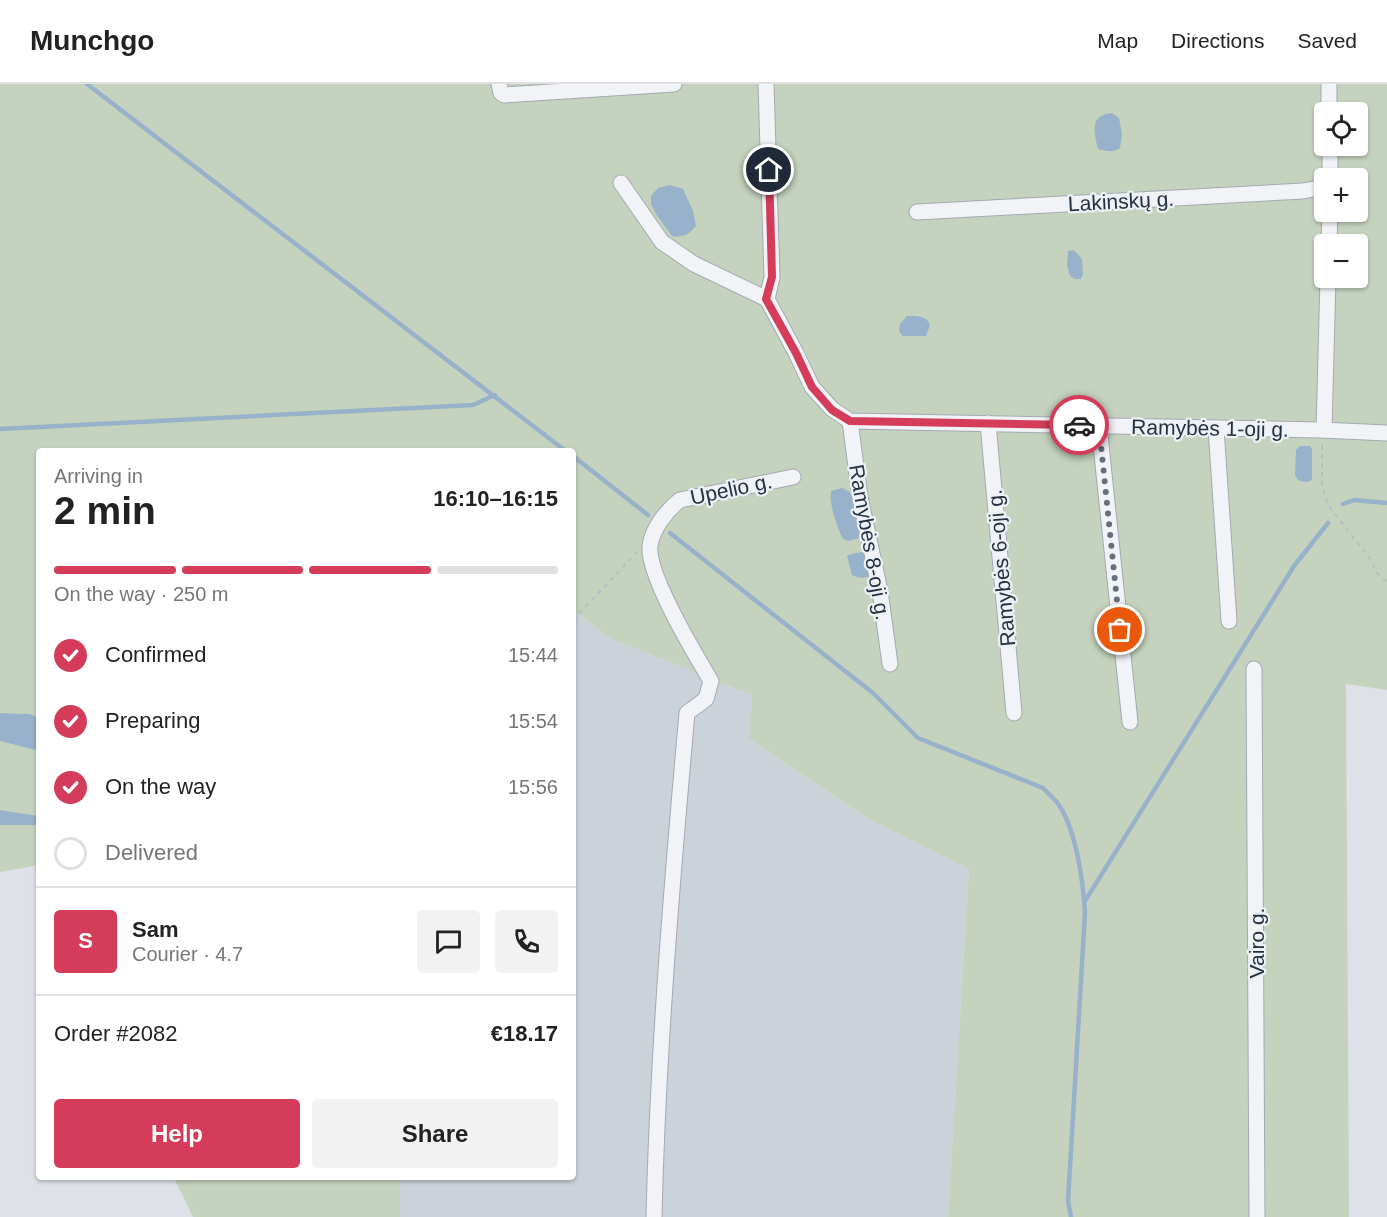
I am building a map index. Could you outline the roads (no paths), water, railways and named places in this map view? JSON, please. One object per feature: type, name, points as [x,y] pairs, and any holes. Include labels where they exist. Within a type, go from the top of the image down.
[{"type":"street","points":[[500,89],[504,95],[663,84]]},
{"type":"street","points":[[766,84],[772,277],[766,299]]},
{"type":"street","points":[[1329,84],[1329,102]]},
{"type":"street","points":[[621,183],[662,242],[694,264],[766,299],[812,387],[832,410],[850,421]]},
{"type":"street","name":"Lakinskų g.","points":[[918,212],[1314,189]]},
{"type":"street","points":[[1323,430],[1328,288]]},
{"type":"street","name":"Ramybės 1-oji g.","points":[[850,421],[1387,433]]},
{"type":"street","name":"Ramybės 8-oji g.","points":[[850,421],[860,497],[880,591],[890,664]]},
{"type":"street","name":"Ramybės 6-oji g.","points":[[988,423],[1014,713]]},
{"type":"street","points":[[1099,426],[1130,722]]},
{"type":"street","points":[[1216,428],[1229,621]]},
{"type":"street","name":"Upelio g.","points":[[654,1217],[656,1126],[675,848],[687,713],[706,699],[711,681],[663,591],[652,562],[650,548],[653,534],[671,506],[681,500],[793,477]]},
{"type":"street","name":"Vairo g.","points":[[1254,669],[1257,1217]]},
{"type":"water","points":[[1112,113],[1119,118],[1122,134],[1120,148],[1112,151],[1098,149],[1096,121],[1105,114]]},
{"type":"water","points":[[670,185],[683,189],[693,211],[696,226],[683,236],[672,236],[651,204],[651,196],[658,188]]},
{"type":"water","points":[[1074,250],[1082,259],[1081,279],[1070,276],[1067,266],[1068,251]]},
{"type":"water","points":[[907,316],[926,319],[930,325],[926,336],[903,336],[899,331],[900,324]]},
{"type":"water","points":[[1300,446],[1310,446],[1312,449],[1312,480],[1307,482],[1299,481],[1295,476],[1296,450]]},
{"type":"water","points":[[842,488],[850,492],[861,530],[860,538],[848,541],[843,539],[831,503],[831,491]]},
{"type":"water","points":[[862,552],[867,555],[871,575],[861,578],[852,575],[847,556]]},
{"type":"water","points":[[0,713],[30,714],[36,717],[36,750],[0,741]]},
{"type":"water","points":[[0,810],[36,816],[36,825],[0,825]]},
{"type":"waterway","points":[[87,84],[562,448]]},
{"type":"waterway","points":[[0,429],[473,405],[495,395]]},
{"type":"waterway","points":[[576,458],[648,515]]},
{"type":"waterway","points":[[1343,504],[1354,500],[1387,503]]},
{"type":"waterway","points":[[1085,901],[1294,566],[1328,523]]},
{"type":"waterway","points":[[670,533],[873,693],[918,738],[1043,788],[1063,812],[1077,854],[1085,912],[1068,1201],[1071,1217]]}]
